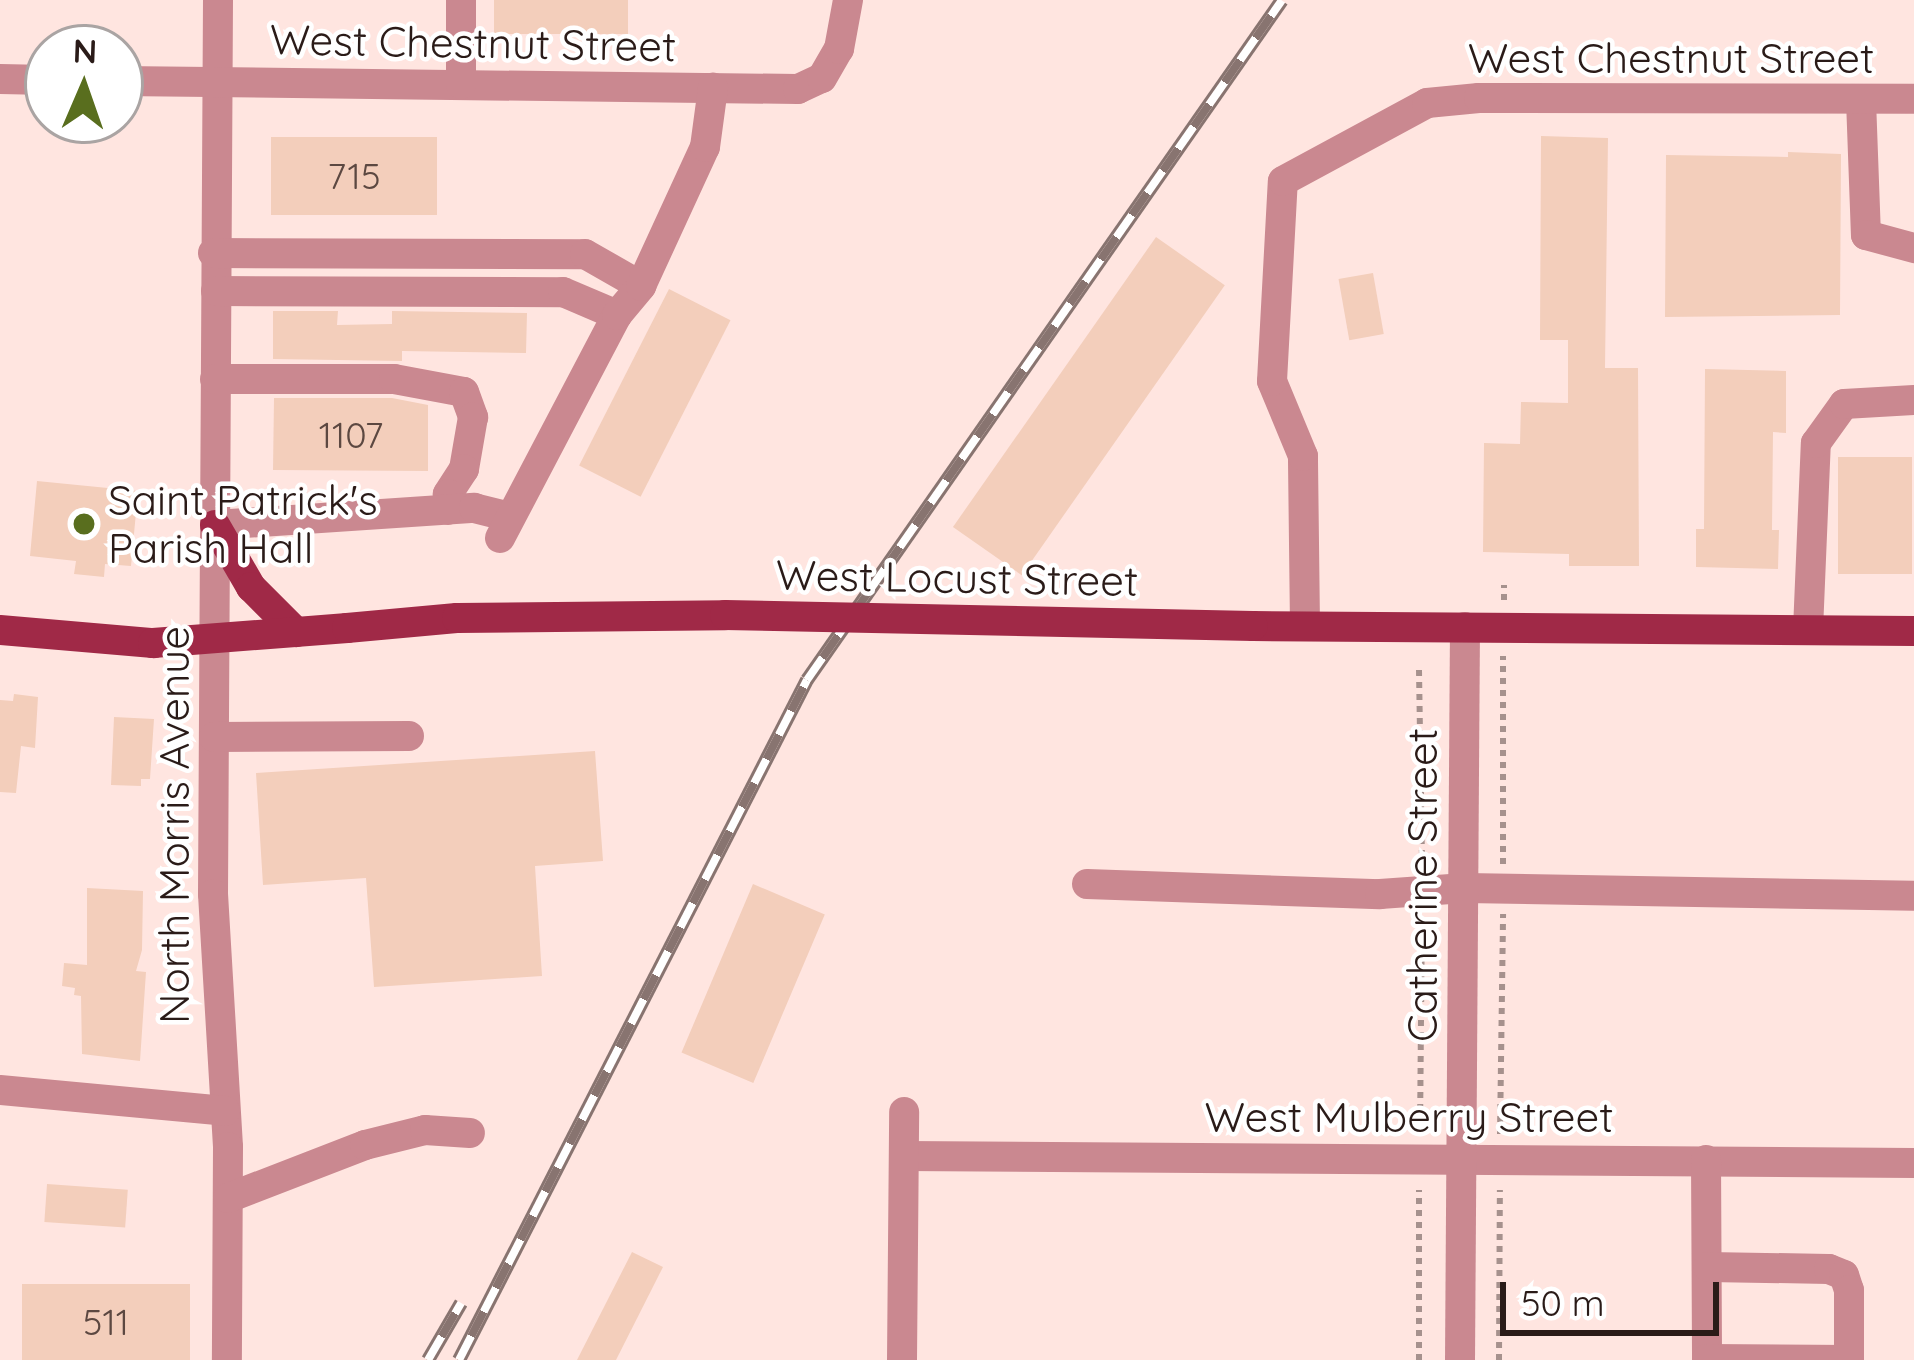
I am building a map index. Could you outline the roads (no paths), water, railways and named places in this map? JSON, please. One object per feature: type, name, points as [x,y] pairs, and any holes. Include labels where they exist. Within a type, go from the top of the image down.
[{"type":"main road","points":[[215,525],[251,587],[296,632]]},
{"type":"main road","name":"West Locust Street","points":[[0,630],[152,643],[457,618],[724,615],[1252,626],[1914,631]]},
{"type":"street","name":"North Morris Avenue","points":[[218,0],[213,894],[228,1198],[227,1360]]},
{"type":"street","points":[[461,0],[461,84]]},
{"type":"street","name":"West Chestnut Street","points":[[144,81],[798,89],[822,77],[839,49],[848,0]]},
{"type":"street","points":[[215,525],[474,508],[505,528],[617,315],[640,286],[705,147],[713,88]]},
{"type":"street","name":"West Chestnut Street","points":[[1305,626],[1303,456],[1272,381],[1283,181],[1427,103],[1479,98],[1914,99]]},
{"type":"street","points":[[1862,100],[1866,235],[1914,248]]},
{"type":"street","points":[[418,253],[421,290]]},
{"type":"street","points":[[214,254],[585,254],[640,286]]},
{"type":"street","points":[[216,291],[563,292],[617,315]]},
{"type":"street","points":[[215,379],[394,379],[464,392],[473,417],[464,469],[448,494],[448,510]]},
{"type":"street","points":[[1808,630],[1816,443],[1844,404],[1914,400]]},
{"type":"street","name":"Catherine Street","points":[[1460,1360],[1465,627]]},
{"type":"street","points":[[214,737],[410,736]]},
{"type":"street","points":[[1088,884],[1914,896]]},
{"type":"street","points":[[0,1090],[225,1111]]},
{"type":"street","points":[[902,1360],[904,1112]]},
{"type":"street","points":[[228,1198],[364,1145],[425,1130],[470,1133]]},
{"type":"street","name":"West Mulberry Street","points":[[904,1156],[1914,1163]]},
{"type":"street","points":[[1706,1160],[1708,1267],[1703,1359],[1849,1360],[1849,1290],[1844,1275],[1829,1269],[1708,1267]]},
{"type":"railway","points":[[459,1360],[807,680],[1282,0]]},
{"type":"railway","points":[[428,1360],[461,1303]]},
{"type":"place","name":"Saint Patrick's Parish Hall","points":[[84,524]]}]
